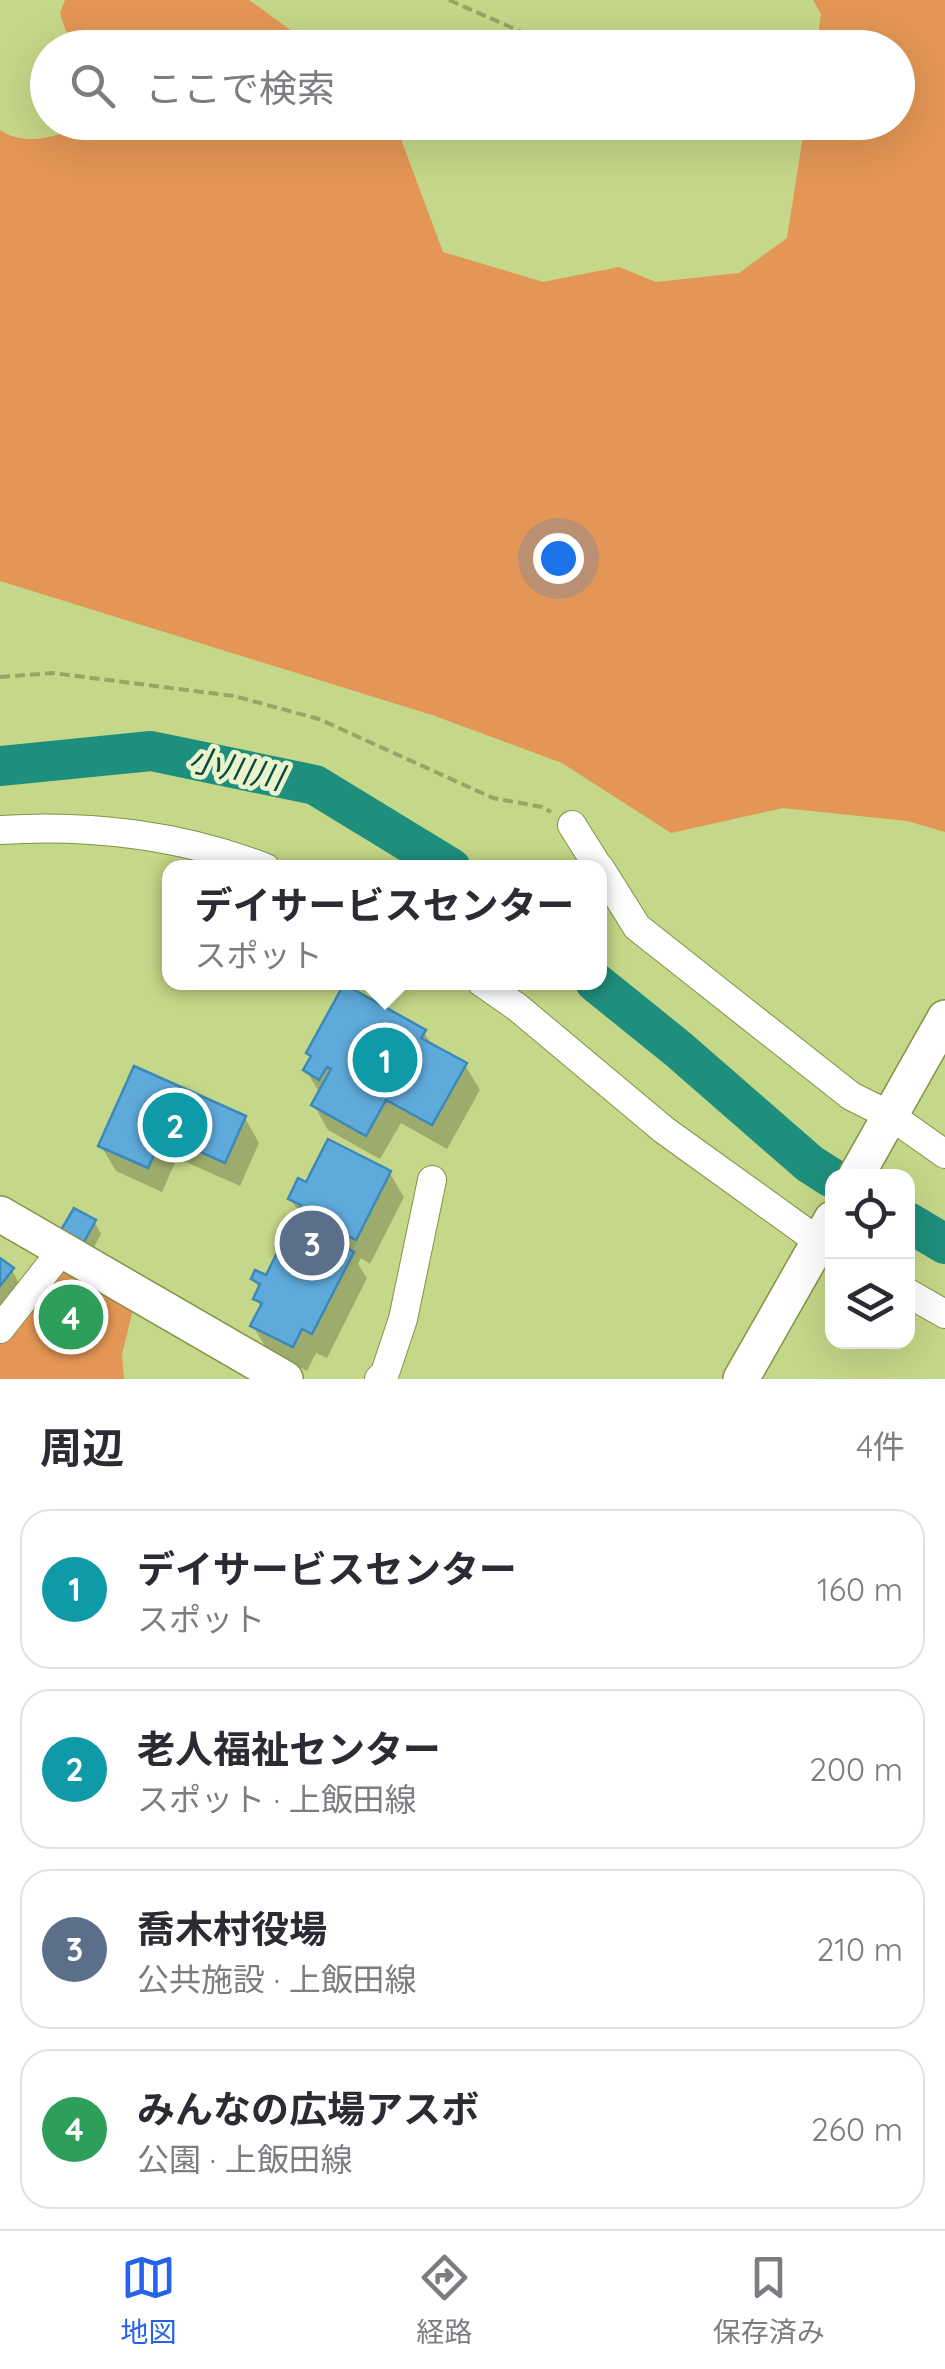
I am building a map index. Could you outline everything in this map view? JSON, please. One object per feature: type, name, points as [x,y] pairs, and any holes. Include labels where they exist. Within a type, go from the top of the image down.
[{"type":"main road","points":[[859,1169],[882,1118],[945,1018]]},
{"type":"main road","points":[[0,1214],[285,1379]]},
{"type":"main road","points":[[742,1379],[825,1241]]},
{"type":"street","points":[[572,825],[595,860]]},
{"type":"street","points":[[0,830],[60,826],[142,835],[245,860]]},
{"type":"street","points":[[607,879],[637,927],[882,1118],[937,1142]]},
{"type":"street","points":[[492,990],[518,1007],[664,1130],[825,1237]]},
{"type":"street","points":[[378,1379],[385,1373],[403,1319],[432,1180]]},
{"type":"street","points":[[0,1329],[63,1249]]},
{"type":"street","points":[[915,1296],[945,1314]]},
{"type":"path","points":[[449,0],[517,30]]},
{"type":"path","points":[[0,677],[53,673],[234,696],[319,719],[492,798],[542,807],[572,825]]},
{"type":"shaded area","points":[[65,0],[249,0],[290,30],[66,30],[60,13]]},
{"type":"shaded area","points":[[813,0],[945,0],[945,832],[907,821],[783,808],[671,833],[562,763],[435,716],[0,581],[0,130],[30,140],[401,140],[443,252],[543,282],[619,267],[656,282],[739,273],[787,238],[802,140],[915,140],[915,30],[819,30],[821,14]]},
{"type":"shaded area","points":[[63,1249],[135,1302],[122,1354],[124,1379],[0,1379],[0,1331]]},
{"type":"building","points":[[341,990],[355,990],[426,1030],[421,1038],[467,1063],[432,1125],[386,1100],[366,1136],[311,1105],[331,1069],[327,1067],[319,1080],[303,1070],[311,1056],[306,1053]]},
{"type":"building","points":[[134,1066],[246,1116],[225,1163],[163,1135],[148,1168],[98,1146]]},
{"type":"building","points":[[328,1139],[391,1171],[356,1240],[346,1235],[341,1245],[354,1252],[312,1334],[302,1329],[293,1347],[250,1326],[262,1303],[253,1299],[260,1284],[251,1279],[255,1270],[266,1275],[301,1205],[288,1199],[298,1178],[306,1182]]},
{"type":"building","points":[[74,1208],[96,1220],[84,1242],[61,1230]]},
{"type":"building","points":[[0,1258],[14,1268],[0,1286]]},
{"type":"waterway","name":"小川川","points":[[0,766],[151,751],[315,785],[438,860]]},
{"type":"waterway","name":"小川川","points":[[605,990],[825,1174]]},
{"type":"waterway","name":"小川川","points":[[915,1226],[945,1244]]},
{"type":"place","name":"デイサービスセンター","points":[[385,1060]]},
{"type":"place","name":"老人福祉センター","points":[[175,1125]]},
{"type":"place","name":"喬木村役場","points":[[312,1243]]},
{"type":"place","name":"みんなの広場アスボ","points":[[71,1317]]}]
